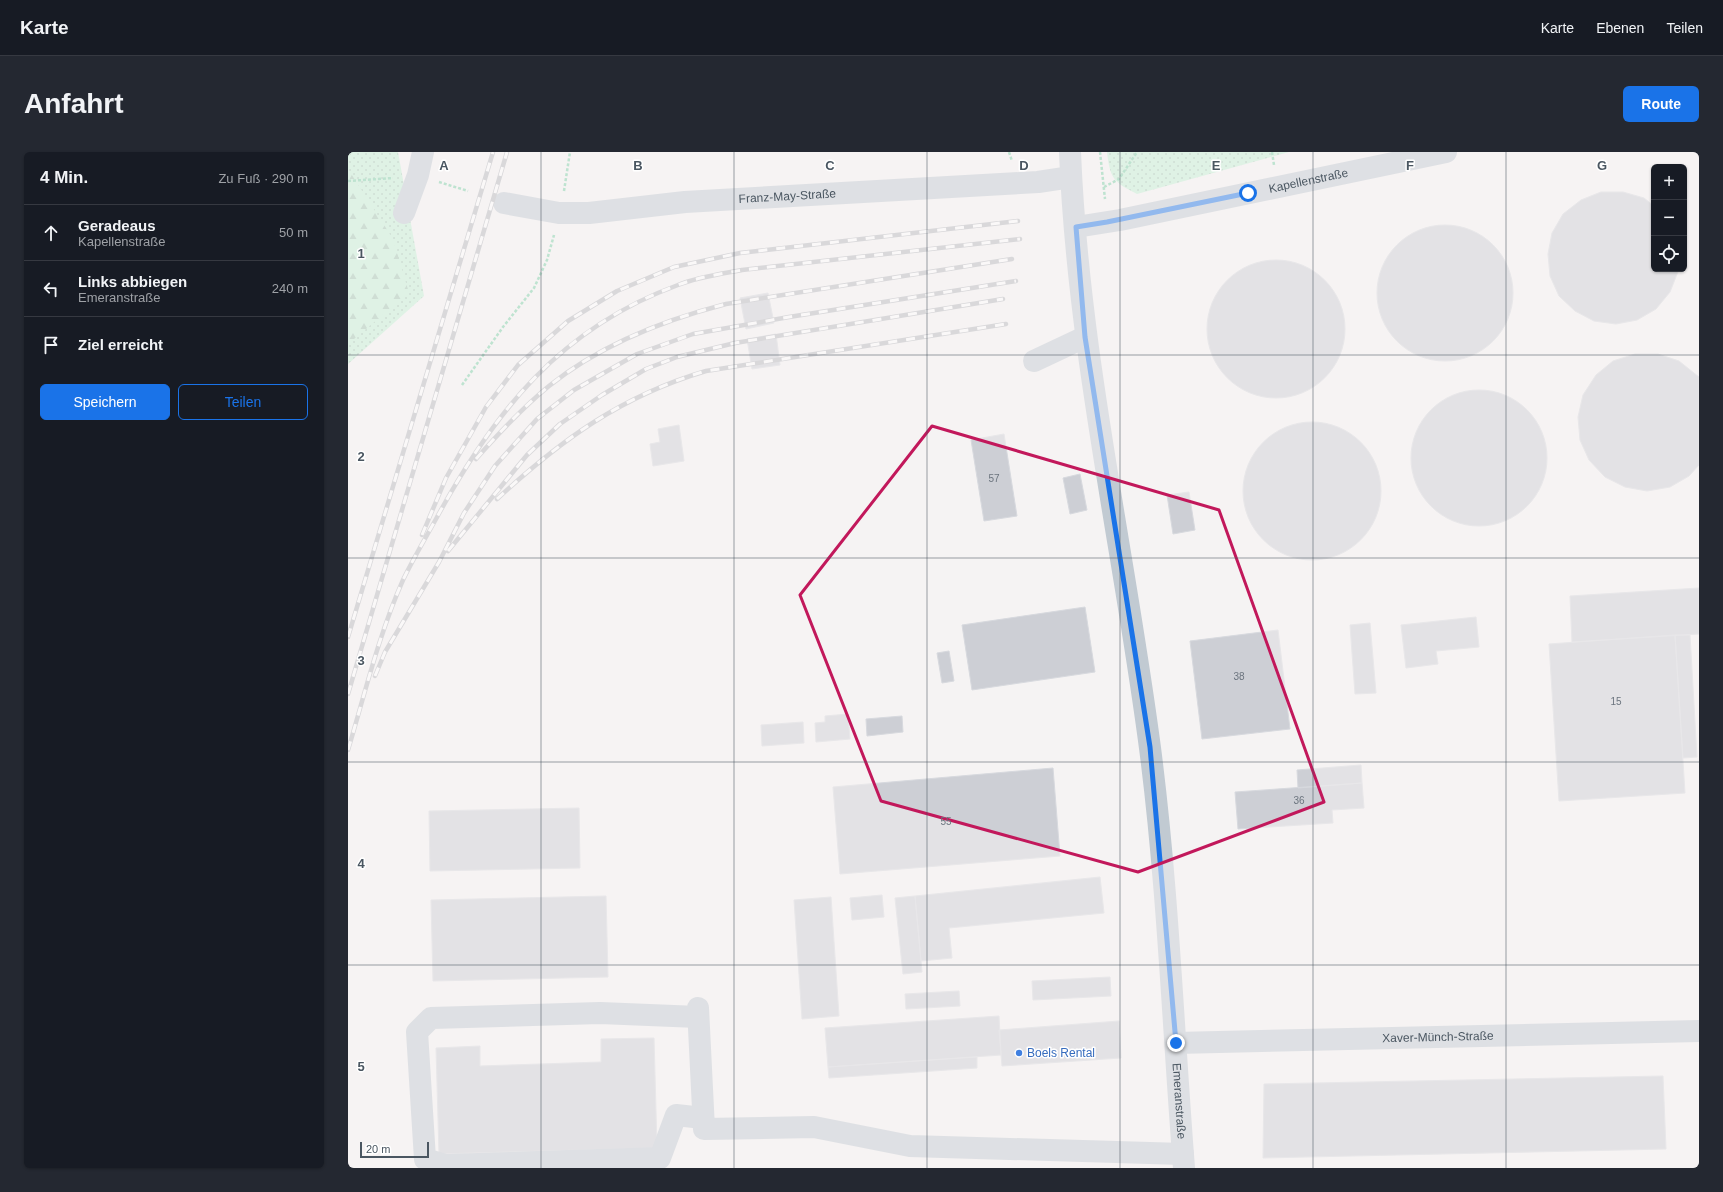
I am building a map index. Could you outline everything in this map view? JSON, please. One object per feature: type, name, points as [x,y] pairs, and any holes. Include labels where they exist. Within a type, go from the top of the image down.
[{"type":"street","points":[[404,214],[418,175],[423,152]]},
{"type":"street","name":"Emeranstraße","points":[[1070,152],[1085,337],[1150,747],[1176,1043],[1183,1161]]},
{"type":"street","name":"Kapellenstraße","points":[[1076,227],[1107,222],[1446,152]]},
{"type":"street","name":"Franz-May-Straße","points":[[504,203],[561,204],[590,213],[685,202],[1020,183],[1071,177]]},
{"type":"street","points":[[1034,361],[1085,337]]},
{"type":"street","points":[[703,1118],[676,1115],[660,1158],[446,1165],[425,1159],[416,1032],[432,1018],[600,1013],[698,1013],[704,1129],[814,1127],[910,1146],[1183,1161]]},
{"type":"street","name":"Xaver-Münch-Straße","points":[[1176,1043],[1699,1031]]},
{"type":"path","points":[[462,385],[503,327],[534,288],[548,260],[561,204],[570,152]]},
{"type":"path","points":[[1100,152],[1107,222]]},
{"type":"path","points":[[1104,187],[1119,179],[1137,152]]},
{"type":"path","points":[[348,181],[418,175],[468,191]]},
{"type":"highlighted area","points":[[932,426],[1219,510],[1324,802],[1138,872],[881,801],[800,595]]},
{"type":"green space","points":[[348,152],[398,152],[424,296],[348,364]]},
{"type":"green space","points":[[1107,152],[1289,152],[1137,194],[1114,179],[1108,161]]},
{"type":"green space","points":[[348,169],[393,239],[409,293],[348,344]]},
{"type":"building","points":[[1601,192],[1623,192],[1644,198],[1651,204],[1651,272],[1678,272],[1670,292],[1656,309],[1637,320],[1616,324],[1594,321],[1575,311],[1559,296],[1550,276],[1548,254],[1552,233],[1563,214],[1581,200]]},
{"type":"building","points":[[1438,225],[1452,225],[1471,230],[1483,236],[1498,250],[1508,267],[1512,280],[1512,306],[1508,319],[1502,331],[1488,346],[1483,350],[1465,358],[1452,361],[1438,361],[1419,356],[1407,350],[1392,336],[1388,331],[1380,313],[1377,300],[1377,286],[1382,267],[1388,255],[1402,240],[1407,236],[1425,228]]},
{"type":"building","points":[[1269,260],[1283,260],[1309,268],[1325,280],[1337,296],[1340,303],[1344,316],[1344,342],[1340,355],[1337,362],[1325,378],[1309,390],[1302,393],[1283,398],[1269,398],[1243,390],[1227,378],[1215,362],[1212,355],[1207,336],[1207,322],[1215,296],[1227,280],[1243,268],[1250,265]]},
{"type":"building","points":[[768,293],[774,323],[746,329],[740,298]]},
{"type":"building","points":[[776,334],[780,365],[752,369],[747,339]]},
{"type":"building","points":[[1635,354],[1658,354],[1679,361],[1699,377],[1699,465],[1689,476],[1670,487],[1647,491],[1625,487],[1605,477],[1589,460],[1580,440],[1578,417],[1583,395],[1596,375],[1613,361]]},
{"type":"building","points":[[1472,390],[1486,390],[1505,395],[1517,401],[1532,415],[1542,432],[1546,445],[1546,471],[1542,484],[1536,496],[1522,511],[1517,515],[1499,523],[1486,526],[1472,526],[1453,521],[1441,515],[1426,501],[1422,496],[1414,478],[1411,465],[1411,451],[1416,432],[1422,420],[1436,405],[1441,401],[1459,393]]},
{"type":"building","points":[[1305,422],[1319,422],[1345,430],[1361,442],[1373,458],[1376,465],[1380,478],[1380,504],[1376,517],[1373,524],[1361,540],[1345,552],[1338,555],[1319,560],[1305,560],[1279,552],[1263,540],[1251,524],[1248,517],[1243,498],[1243,484],[1251,458],[1263,442],[1279,430],[1286,427]]},
{"type":"building","points":[[679,425],[684,461],[653,466],[650,444],[660,442],[658,429]]},
{"type":"building","points":[[1004,434],[1017,516],[984,521],[971,440]]},
{"type":"building","points":[[1080,474],[1087,510],[1070,514],[1063,478]]},
{"type":"building","points":[[1189,492],[1195,530],[1173,534],[1167,495]]},
{"type":"building","points":[[1699,588],[1699,634],[1572,642],[1570,596]]},
{"type":"building","points":[[1085,607],[1095,672],[972,690],[962,625]]},
{"type":"building","points":[[1476,617],[1479,647],[1436,651],[1438,664],[1406,668],[1401,625]]},
{"type":"building","points":[[1370,623],[1376,693],[1355,694],[1350,625]]},
{"type":"building","points":[[1278,630],[1290,729],[1202,739],[1190,641]]},
{"type":"building","points":[[1675,635],[1690,635],[1697,757],[1683,758]]},
{"type":"building","points":[[1675,635],[1685,793],[1559,801],[1549,644]]},
{"type":"building","points":[[949,651],[954,681],[942,683],[937,653]]},
{"type":"building","points":[[848,714],[850,739],[816,742],[815,723],[825,722],[825,716]]},
{"type":"building","points":[[902,716],[903,732],[867,736],[866,719]]},
{"type":"building","points":[[803,722],[804,743],[762,746],[761,725]]},
{"type":"building","points":[[1361,765],[1362,783],[1298,788],[1297,770]]},
{"type":"building","points":[[1053,768],[1060,856],[840,874],[833,787]]},
{"type":"building","points":[[1362,783],[1364,808],[1332,810],[1333,823],[1238,829],[1235,792]]},
{"type":"building","points":[[579,808],[580,868],[430,871],[429,811]]},
{"type":"building","points":[[1100,877],[1104,913],[949,928],[952,958],[921,961],[915,896]]},
{"type":"building","points":[[882,895],[884,917],[852,920],[850,898]]},
{"type":"building","points":[[606,896],[608,977],[433,981],[431,900]]},
{"type":"building","points":[[915,896],[922,972],[903,974],[895,898]]},
{"type":"building","points":[[831,897],[839,1016],[802,1019],[794,900]]},
{"type":"building","points":[[1110,977],[1111,996],[1033,1000],[1032,981]]},
{"type":"building","points":[[959,991],[960,1006],[906,1009],[905,994]]},
{"type":"building","points":[[999,1016],[1001,1055],[828,1067],[825,1028]]},
{"type":"building","points":[[1119,1021],[1121,1058],[1002,1066],[999,1030]]},
{"type":"building","points":[[654,1038],[657,1148],[439,1154],[436,1048],[480,1046],[480,1066],[601,1062],[601,1039]]},
{"type":"building","points":[[977,1057],[977,1068],[829,1078],[828,1067]]},
{"type":"building","points":[[1663,1076],[1666,1149],[1263,1158],[1264,1084]]},
{"type":"railway","points":[[348,637],[493,152]]},
{"type":"railway","points":[[348,694],[507,152]]},
{"type":"railway","points":[[422,535],[446,478],[486,407],[518,365],[568,321],[617,291],[674,267],[740,253],[1018,221]]},
{"type":"railway","points":[[348,750],[373,664],[394,600],[415,557],[458,480],[482,443],[507,409],[534,378],[565,350],[599,325],[636,303],[678,285],[702,278],[742,270],[1020,239]]},
{"type":"railway","points":[[476,459],[529,403],[569,371],[611,346],[656,326],[726,304],[1012,259]]},
{"type":"railway","points":[[375,676],[385,652],[439,562],[464,513],[495,466],[537,419],[574,390],[637,354],[693,334],[789,317],[1016,281]]},
{"type":"railway","points":[[448,551],[527,455],[560,424],[602,395],[646,369],[677,357],[735,343],[1003,299]]},
{"type":"railway","points":[[497,499],[545,458],[594,422],[646,393],[675,381],[706,371],[1006,324]]},
{"type":"place","name":"Boels Rental","points":[[1019,1053]]},
{"type":"route","points":[[1176,1043],[1158,819],[1150,747],[1085,337],[1076,227],[1248,193]]}]
